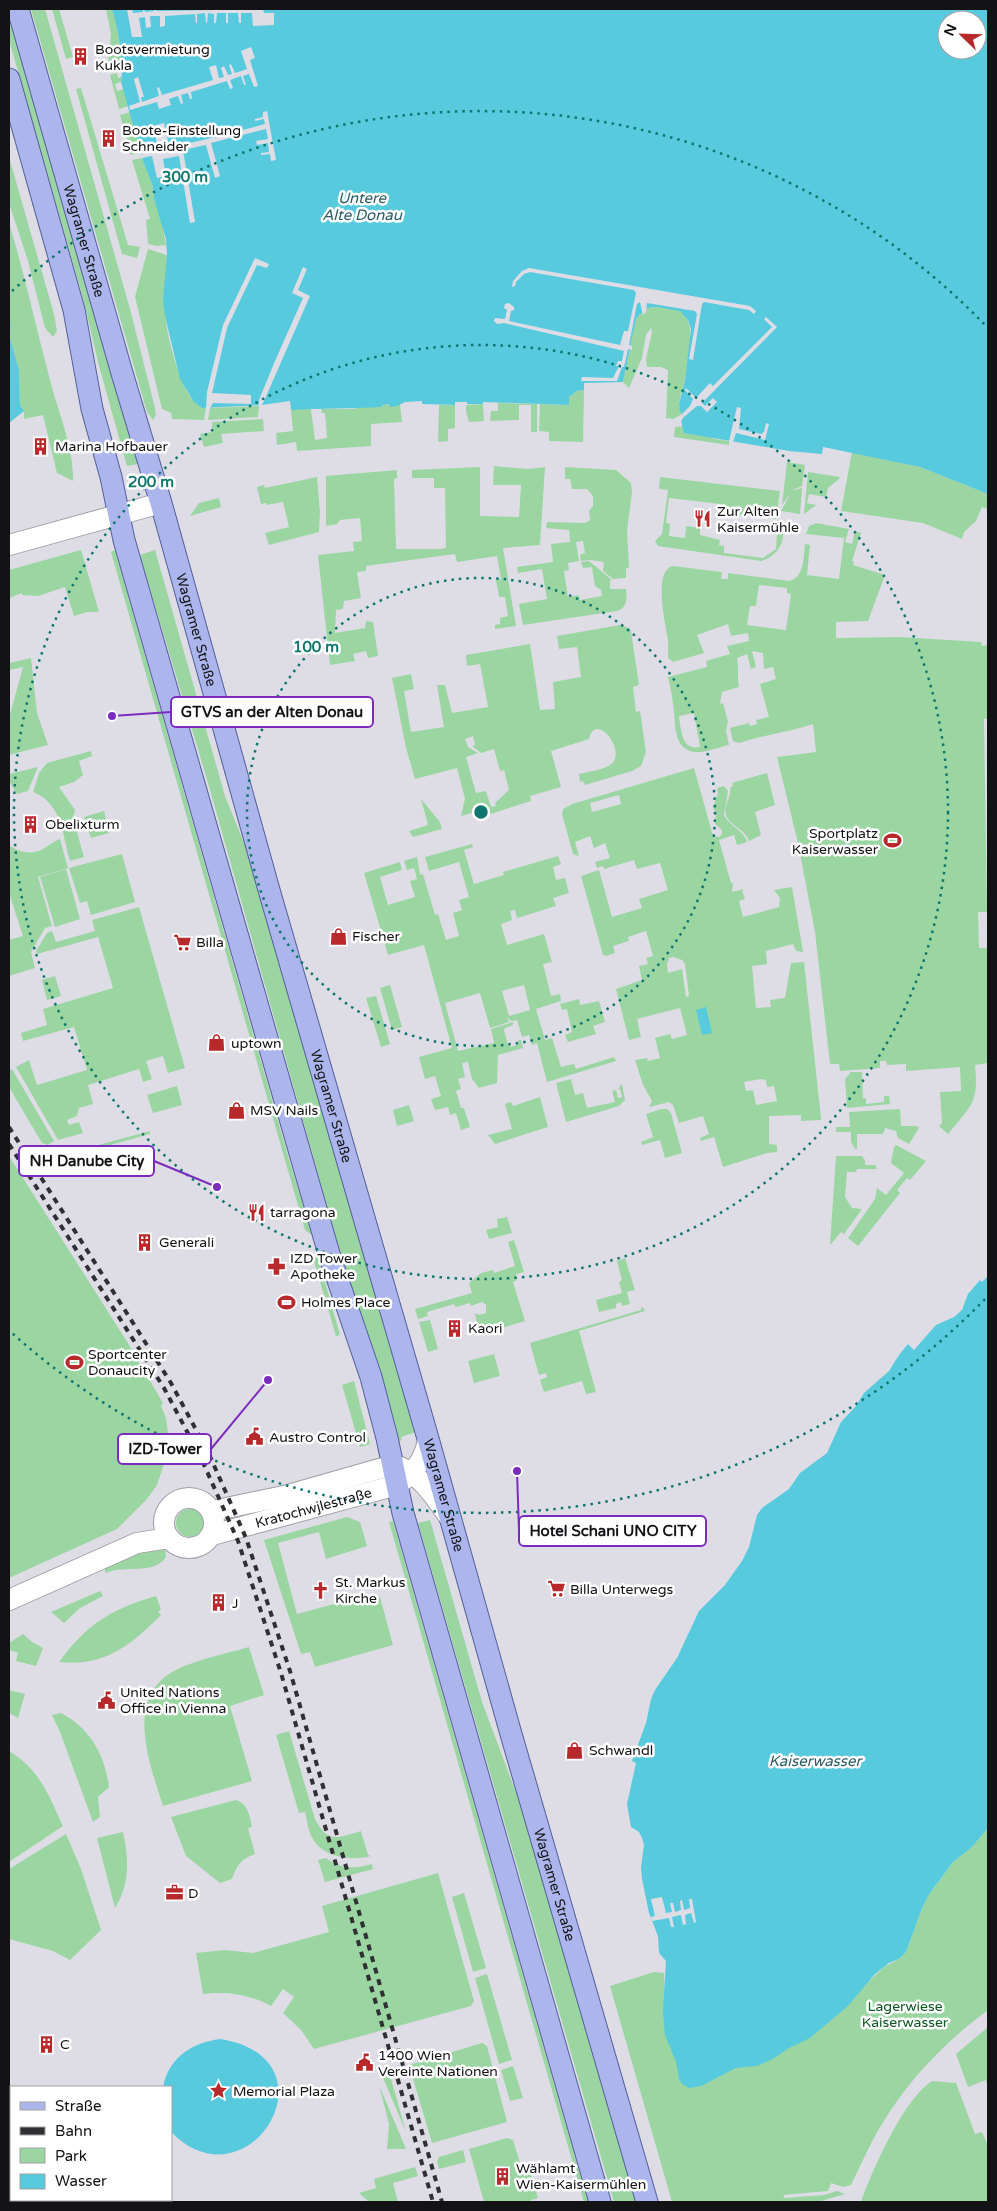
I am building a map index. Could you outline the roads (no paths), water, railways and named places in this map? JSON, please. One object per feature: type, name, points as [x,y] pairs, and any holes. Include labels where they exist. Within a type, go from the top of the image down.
[{"type":"main road","name":"Wagramer Straße","points":[[18,9],[161,503],[269,890],[647,2202]]},
{"type":"main road","name":"Wagramer Straße","points":[[9,79],[74,310],[92,409],[111,478],[118,515],[329,1254],[371,1377],[400,1474],[403,1513],[600,2202]]},
{"type":"main road","points":[[9,545],[161,503]]},
{"type":"main road","points":[[428,1438],[422,1458],[400,1474],[428,1490],[450,1517]]},
{"type":"main road","name":"Kratochwjlestraße","points":[[212,1511],[400,1474]]},
{"type":"main road","name":"Kratochwjlestraße","points":[[166,1530],[180,1547],[192,1548],[200,1546],[212,1535],[400,1474]]},
{"type":"main road","points":[[9,1600],[166,1530],[170,1506],[183,1498],[196,1498],[212,1511],[214,1527],[212,1535]]},
{"type":"water","name":"Untere Alte Donau","points":[[112,9],[988,9],[988,494],[920,467],[823,447],[822,454],[789,451],[684,433],[681,421],[684,417],[680,411],[679,404],[685,381],[691,329],[688,320],[680,311],[657,307],[646,308],[636,319],[623,382],[584,383],[584,390],[577,391],[569,397],[569,405],[483,402],[483,404],[467,404],[467,402],[455,402],[455,405],[422,404],[422,401],[405,402],[390,407],[389,404],[382,405],[382,407],[291,410],[290,401],[262,405],[202,408],[194,402],[180,379],[165,316],[163,298],[167,255],[166,239],[154,199],[153,187],[143,161],[121,82],[121,55]]},
{"type":"water","points":[[9,315],[11,325],[9,334]]},
{"type":"water","points":[[9,334],[19,370],[20,405],[24,411],[9,423]]},
{"type":"water","points":[[706,1007],[712,1033],[702,1035],[696,1010]]},
{"type":"water","name":"Kaiserwasser","points":[[988,1276],[988,1828],[972,1847],[953,1862],[930,1893],[923,1906],[906,1952],[899,1959],[889,1963],[875,1974],[848,2006],[810,2038],[789,2048],[773,2059],[757,2066],[736,2068],[701,2086],[689,2088],[682,2084],[679,2079],[676,2062],[665,2035],[663,2011],[666,1961],[659,1953],[658,1936],[649,1913],[642,1879],[641,1867],[644,1845],[639,1832],[631,1827],[627,1804],[636,1763],[632,1761],[646,1723],[651,1699],[677,1658],[699,1611],[725,1585],[742,1561],[749,1547],[757,1515],[762,1508],[789,1489],[800,1473],[827,1453],[841,1422],[856,1406],[864,1393],[889,1371],[908,1344],[914,1350],[936,1325],[954,1317],[962,1310],[968,1294],[980,1280],[982,1282]]},
{"type":"water","points":[[220,2039],[256,2052],[274,2073],[278,2098],[270,2122],[253,2142],[229,2153],[200,2151],[172,2133],[172,2086],[163,2086],[170,2067],[183,2053],[210,2041]]},
{"type":"railway","points":[[9,1127],[171,1383],[209,1454],[246,1538],[290,1671],[442,2202]]},
{"type":"railway","points":[[9,1144],[164,1388],[201,1458],[238,1541],[281,1673],[433,2202]]},
{"type":"place","name":"Bootsvermietung Kukla","points":[[81,57]]},
{"type":"place","name":"Boote-Einstellung Schneider","points":[[108,138]]},
{"type":"place","name":"Marina Hofbauer","points":[[41,446]]},
{"type":"place","name":"Zur Alten Kaisermühle","points":[[703,519]]},
{"type":"place","name":"GTVS an der Alten Donau","points":[[112,716]]},
{"type":"place","name":"Obelixturm","points":[[31,824]]},
{"type":"place","name":"Sportplatz Kaiserwasser","points":[[892,841]]},
{"type":"place","name":"Fischer","points":[[338,936]]},
{"type":"place","name":"Billa","points":[[182,942]]},
{"type":"place","name":"uptown","points":[[217,1043]]},
{"type":"place","name":"MSV Nails","points":[[236,1110]]},
{"type":"place","name":"NH Danube City","points":[[217,1187]]},
{"type":"place","name":"tarragona","points":[[256,1212]]},
{"type":"place","name":"Generali","points":[[145,1242]]},
{"type":"place","name":"IZD Tower Apotheke","points":[[276,1266]]},
{"type":"place","name":"Holmes Place","points":[[287,1302]]},
{"type":"place","name":"Kaori","points":[[454,1328]]},
{"type":"place","name":"Sportcenter Donaucity","points":[[74,1362]]},
{"type":"place","name":"IZD-Tower","points":[[268,1380]]},
{"type":"place","name":"Austro Control","points":[[255,1437]]},
{"type":"place","name":"Hotel Schani UNO CITY","points":[[517,1471]]},
{"type":"place","name":"Billa Unterwegs","points":[[556,1589]]},
{"type":"place","name":"St. Markus Kirche","points":[[321,1590]]},
{"type":"place","name":"J","points":[[218,1603]]},
{"type":"place","name":"United Nations Office in Vienna","points":[[106,1700]]},
{"type":"place","name":"Schwandl","points":[[575,1750]]},
{"type":"place","name":"D","points":[[174,1893]]},
{"type":"place","name":"C","points":[[46,2044]]},
{"type":"place","name":"1400 Wien Vereinte Nationen","points":[[364,2063]]},
{"type":"place","name":"Memorial Plaza","points":[[219,2091]]},
{"type":"place","name":"Wählamt Wien-Kaisermühlen","points":[[502,2176]]},
{"type":"park label","name":"Lagerwiese Kaiserwasser","points":[[905,2014]]}]
